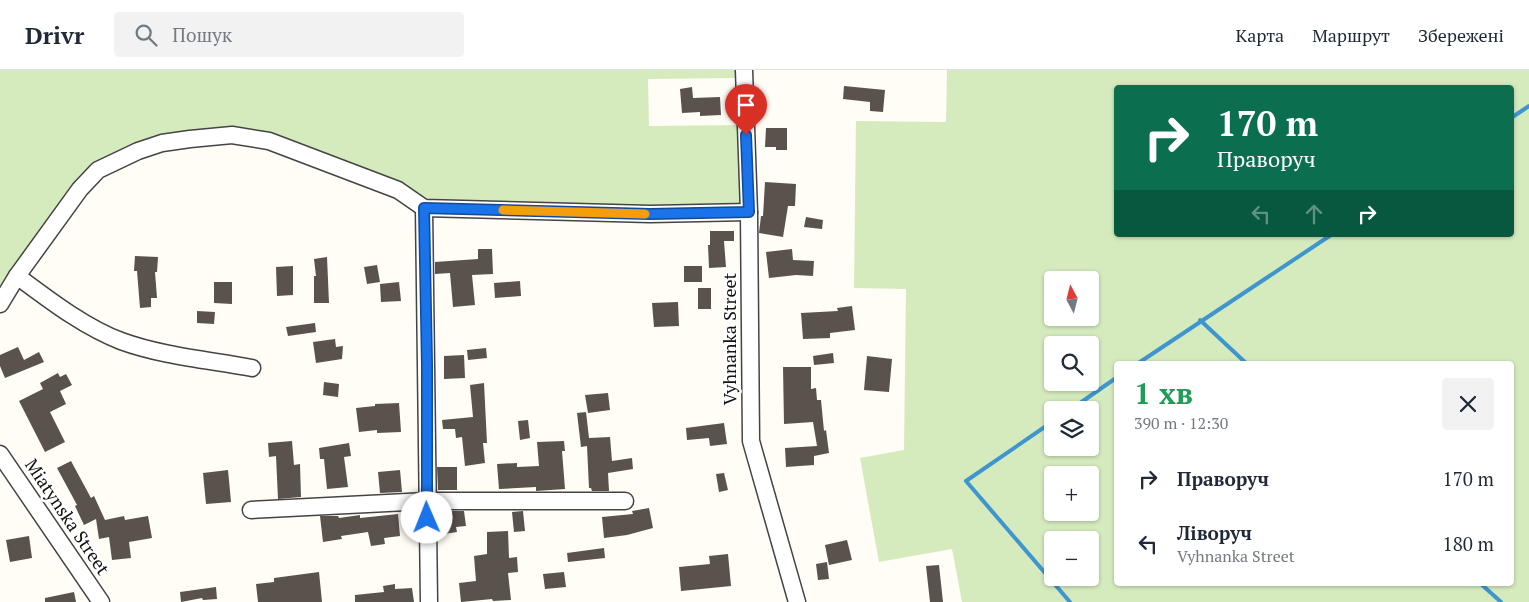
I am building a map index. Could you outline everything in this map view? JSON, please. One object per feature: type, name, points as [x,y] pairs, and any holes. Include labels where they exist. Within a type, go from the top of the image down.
[{"type":"street","name":"Vyhnanka Street","points":[[744,70],[749,212],[751,440],[797,602]]},
{"type":"street","points":[[0,304],[17,276],[80,189],[98,170],[131,154],[162,143],[190,139],[232,135],[269,141],[398,190],[424,208],[650,214],[749,212]]},
{"type":"street","points":[[424,208],[429,602]]},
{"type":"street","points":[[17,276],[68,313],[120,340],[149,349],[252,368]]},
{"type":"street","name":"Miatynska Street","points":[[0,454],[101,602]]},
{"type":"street","points":[[251,510],[427,501],[625,501]]},
{"type":"green space","points":[[0,70],[739,70],[739,78],[648,79],[649,126],[741,125],[744,208],[426,204],[270,137],[114,157],[0,296]]},
{"type":"green space","points":[[947,70],[1529,70],[1529,602],[962,602],[952,549],[879,562],[860,458],[904,450],[906,289],[854,288],[856,121],[946,122]]},
{"type":"building","points":[[844,86],[885,90],[883,112],[870,111],[870,102],[843,99]]},
{"type":"building","points":[[692,87],[693,98],[720,97],[721,115],[700,116],[700,112],[682,113],[680,89]]},
{"type":"building","points":[[766,128],[787,128],[787,150],[765,147]]},
{"type":"building","points":[[765,182],[796,184],[795,206],[788,206],[783,237],[759,233],[761,216],[763,216]]},
{"type":"building","points":[[806,217],[823,220],[822,229],[804,227]]},
{"type":"building","points":[[710,231],[734,231],[734,241],[724,241],[726,267],[709,268],[708,245],[710,245]]},
{"type":"building","points":[[478,249],[492,249],[493,274],[472,275],[475,305],[453,307],[450,273],[435,274],[435,262],[478,259]]},
{"type":"building","points":[[792,249],[793,260],[814,261],[813,276],[796,275],[769,278],[766,252]]},
{"type":"building","points":[[135,256],[158,257],[157,272],[155,272],[157,298],[151,298],[151,307],[140,308],[137,271],[134,271]]},
{"type":"building","points":[[327,257],[329,303],[314,303],[314,276],[316,276],[314,259]]},
{"type":"building","points":[[377,265],[380,282],[367,284],[364,267]]},
{"type":"building","points":[[293,266],[293,295],[277,296],[276,267]]},
{"type":"building","points":[[684,266],[702,266],[702,282],[684,282]]},
{"type":"building","points":[[520,281],[521,296],[495,298],[494,283]]},
{"type":"building","points":[[214,282],[232,282],[232,304],[214,303]]},
{"type":"building","points":[[399,282],[401,301],[381,302],[380,284]]},
{"type":"building","points":[[698,288],[711,288],[711,309],[698,309]]},
{"type":"building","points":[[678,302],[679,326],[654,327],[652,303]]},
{"type":"building","points":[[852,306],[855,330],[830,333],[830,338],[803,339],[801,313],[838,311],[837,308]]},
{"type":"building","points":[[197,311],[215,312],[214,324],[197,323]]},
{"type":"building","points":[[315,323],[316,332],[288,336],[286,327]]},
{"type":"building","points":[[335,339],[336,347],[343,346],[342,359],[316,363],[313,342]]},
{"type":"building","points":[[18,347],[24,360],[39,352],[44,362],[5,378],[0,366],[0,355]]},
{"type":"building","points":[[486,348],[487,358],[468,360],[467,350]]},
{"type":"building","points":[[833,353],[834,363],[814,365],[813,356]]},
{"type":"building","points":[[464,355],[465,378],[444,379],[444,356]]},
{"type":"building","points":[[867,356],[892,359],[889,392],[864,390]]},
{"type":"building","points":[[783,367],[811,367],[811,389],[816,388],[817,400],[821,400],[824,431],[826,430],[829,453],[814,456],[814,465],[786,467],[785,448],[817,446],[813,422],[784,424]]},
{"type":"building","points":[[58,373],[60,377],[66,374],[72,385],[60,391],[66,404],[50,412],[65,442],[45,452],[19,401],[43,389],[40,383]]},
{"type":"building","points":[[324,382],[339,384],[338,397],[323,395]]},
{"type":"building","points":[[484,383],[487,443],[483,443],[485,463],[465,466],[462,437],[456,438],[455,429],[443,429],[442,420],[473,417],[470,385]]},
{"type":"building","points":[[608,393],[610,410],[588,413],[585,395]]},
{"type":"building","points":[[399,403],[401,432],[377,433],[377,430],[359,432],[356,408],[375,406],[375,404]]},
{"type":"building","points":[[586,412],[589,438],[610,437],[612,461],[632,458],[633,469],[608,473],[609,491],[592,491],[589,488],[587,446],[581,447],[577,413]]},
{"type":"building","points":[[528,420],[530,438],[520,440],[518,421]]},
{"type":"building","points":[[724,423],[727,444],[710,446],[709,438],[687,440],[686,428]]},
{"type":"building","points":[[292,441],[294,465],[300,464],[301,497],[278,499],[276,456],[269,457],[268,443]]},
{"type":"building","points":[[564,441],[565,451],[562,451],[565,489],[536,491],[536,487],[499,489],[497,464],[517,463],[517,467],[539,466],[537,442]]},
{"type":"building","points":[[349,443],[351,456],[344,457],[348,487],[327,489],[324,459],[320,459],[319,448]]},
{"type":"building","points":[[71,461],[91,498],[94,496],[105,520],[124,516],[125,520],[148,516],[152,538],[129,542],[131,558],[112,560],[109,537],[99,539],[96,519],[84,525],[75,506],[77,505],[57,468]]},
{"type":"building","points":[[437,467],[457,467],[457,490],[438,490]]},
{"type":"building","points":[[228,470],[231,502],[206,504],[203,473]]},
{"type":"building","points":[[400,470],[402,492],[380,493],[378,472]]},
{"type":"building","points":[[724,473],[728,490],[719,492],[716,474]]},
{"type":"building","points":[[649,508],[653,528],[627,535],[604,538],[602,517],[633,514],[632,511]]},
{"type":"building","points":[[464,511],[466,526],[456,527],[457,532],[444,534],[441,513]]},
{"type":"building","points":[[523,511],[525,531],[514,532],[512,512]]},
{"type":"building","points":[[398,514],[400,536],[384,538],[385,544],[371,546],[368,532],[341,536],[342,539],[323,542],[320,516],[338,516],[339,518],[360,515],[360,518]]},
{"type":"building","points":[[508,531],[509,558],[517,557],[518,572],[508,573],[511,600],[493,601],[492,599],[461,602],[459,583],[476,581],[474,556],[487,554],[487,532]]},
{"type":"building","points":[[29,536],[32,558],[10,562],[6,540]]},
{"type":"building","points":[[847,540],[852,560],[829,565],[825,545]]},
{"type":"building","points":[[604,548],[605,558],[568,562],[567,553]]},
{"type":"building","points":[[728,554],[731,586],[681,591],[679,567],[710,564],[709,556]]},
{"type":"building","points":[[827,562],[829,579],[818,580],[816,564]]},
{"type":"building","points":[[939,565],[943,602],[930,602],[926,566]]},
{"type":"building","points":[[319,572],[322,602],[258,602],[256,584],[274,582],[274,578]]},
{"type":"building","points":[[564,572],[566,587],[545,589],[543,574]]},
{"type":"building","points":[[395,584],[395,589],[412,588],[414,602],[355,602],[355,595],[384,592],[383,586]]},
{"type":"building","points":[[216,587],[217,599],[203,600],[202,598],[181,602],[180,592]]},
{"type":"building","points":[[74,592],[76,602],[45,602],[45,598]]},
{"type":"waterway","points":[[1514,116],[1529,106]]},
{"type":"waterway","points":[[1142,361],[1328,237]]},
{"type":"waterway","points":[[1200,320],[1244,361]]},
{"type":"waterway","points":[[1083,401],[1114,379]]},
{"type":"waterway","points":[[1044,427],[966,481],[1070,602]]},
{"type":"waterway","points":[[1483,586],[1501,602]]},
{"type":"slow traffic","points":[[503,210],[645,214]]},
{"type":"route","points":[[427,518],[424,208],[650,214],[749,212],[746,135]]}]
